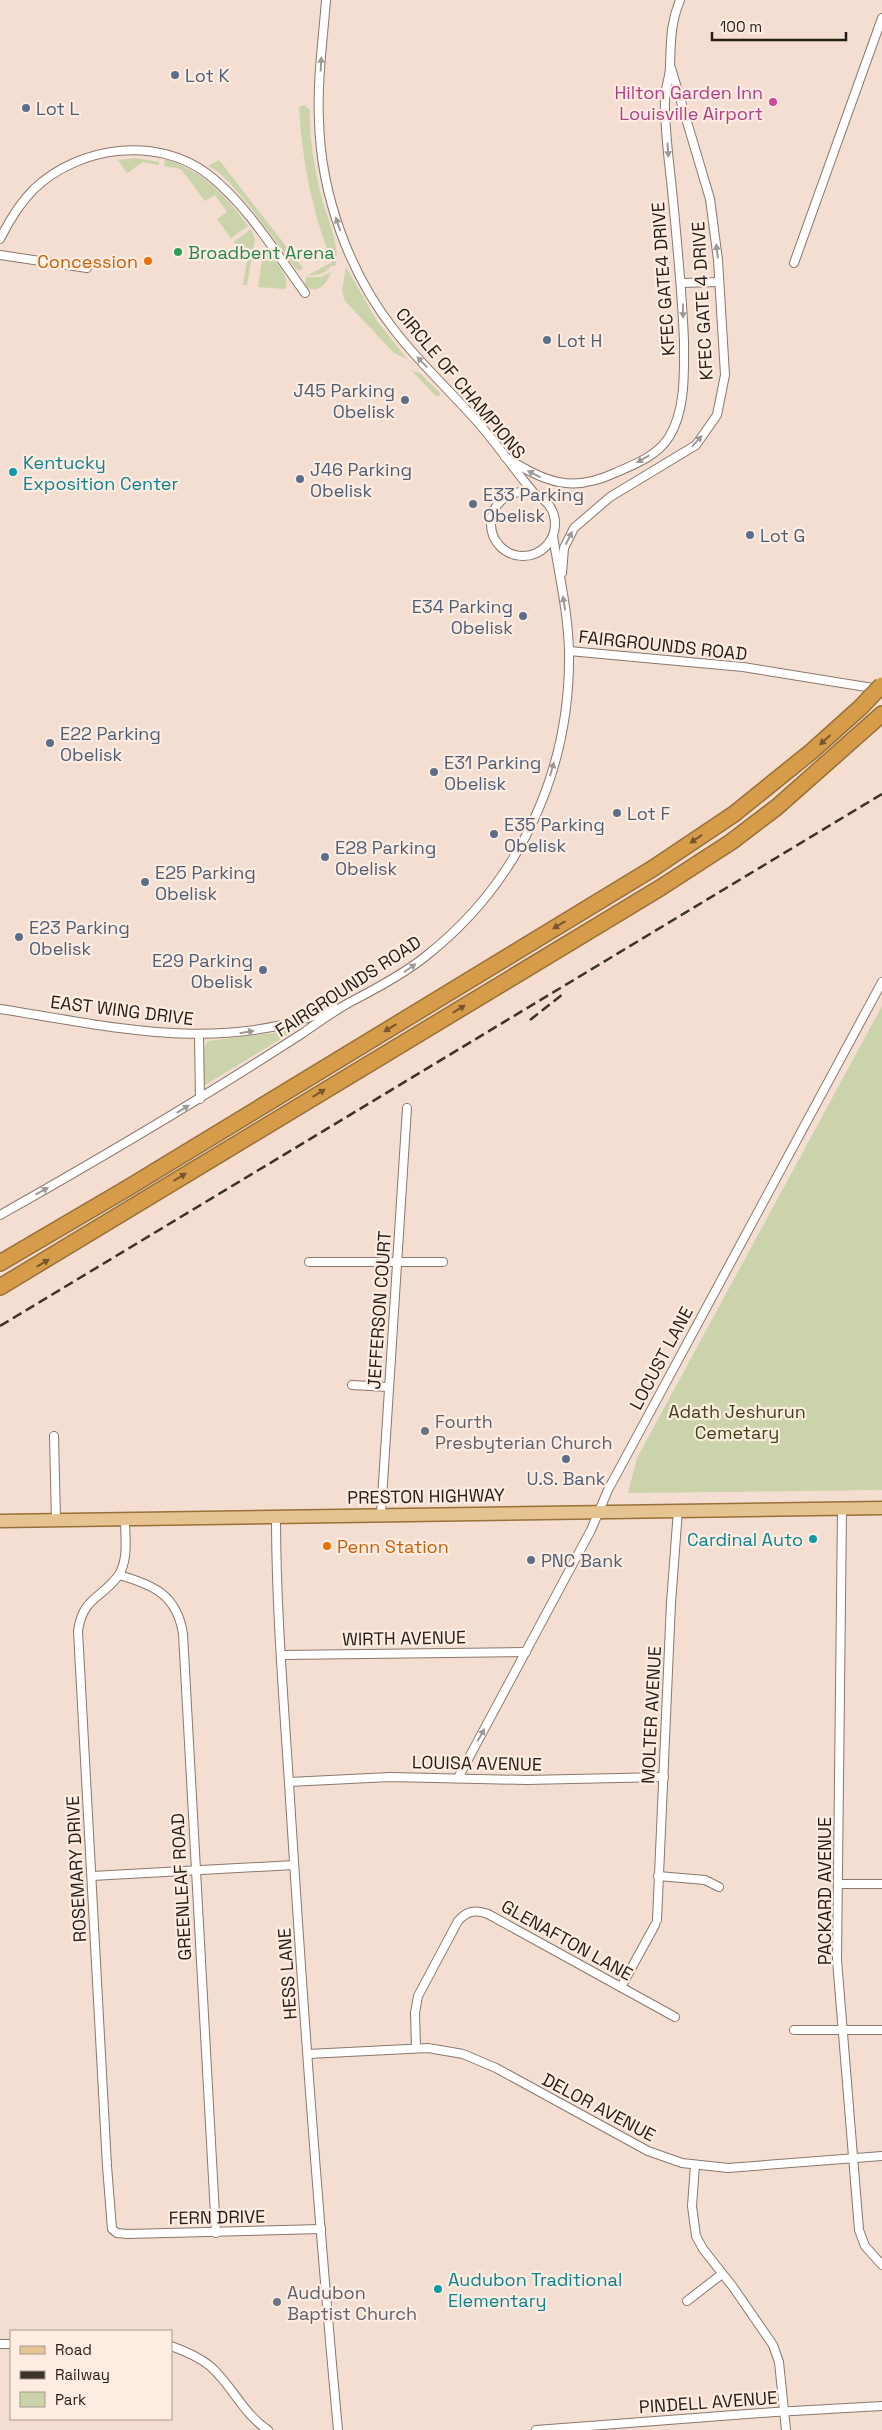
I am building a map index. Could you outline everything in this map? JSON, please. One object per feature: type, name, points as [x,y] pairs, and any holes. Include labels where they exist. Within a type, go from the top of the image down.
[{"type":"highway","points":[[0,1263],[143,1179],[652,869],[734,814],[812,751],[861,707],[882,685]]},
{"type":"highway","points":[[0,1287],[660,888],[731,842],[777,807],[882,714]]},
{"type":"main road","name":"PRESTON HIGHWAY","points":[[0,1520],[882,1508]]},
{"type":"street","name":"CIRCLE OF CHAMPIONS","points":[[326,0],[319,85],[320,134],[326,182],[344,241],[367,288],[394,330],[476,419],[533,492]]},
{"type":"street","name":"KFEC GATE4 DRIVE","points":[[505,457],[543,478],[564,484],[596,482],[656,451],[670,437],[675,424],[683,389],[682,283],[665,95],[670,66],[670,34],[680,0]]},
{"type":"street","points":[[794,263],[882,18]]},
{"type":"street","name":"KFEC GATE 4 DRIVE","points":[[561,585],[564,548],[574,528],[610,497],[696,445],[717,415],[725,375],[719,282],[710,199],[670,66]]},
{"type":"street","points":[[0,239],[20,205],[35,188],[71,164],[109,152],[130,150],[152,151],[192,164],[209,174],[254,224],[305,293]]},
{"type":"street","points":[[0,254],[87,268]]},
{"type":"street","points":[[682,283],[719,282]]},
{"type":"street","points":[[522,491],[533,492],[546,501],[555,515],[556,525],[553,536],[548,545],[540,552],[525,556],[509,553],[494,538],[491,528],[495,507],[502,499],[512,494],[522,491]]},
{"type":"street","points":[[553,536],[569,651]]},
{"type":"street","name":"FAIRGROUNDS ROAD","points":[[0,1215],[118,1149],[200,1099],[355,999],[405,972],[460,927],[497,886],[520,848],[544,796],[558,749],[566,702],[569,651],[743,667],[882,689]]},
{"type":"street","name":"LOCUST LANE","points":[[458,1778],[552,1604],[666,1380],[882,982]]},
{"type":"street","name":"EAST WING DRIVE","points":[[0,1009],[163,1033],[199,1036],[230,1034],[280,1026],[327,1011],[355,999]]},
{"type":"street","points":[[199,1036],[200,1099]]},
{"type":"street","name":"JEFFERSON COURT","points":[[381,1514],[407,1108]]},
{"type":"street","points":[[309,1262],[443,1262]]},
{"type":"street","points":[[352,1385],[388,1387]]},
{"type":"street","points":[[54,1436],[56,1520]]},
{"type":"street","name":"PACKARD AVENUE","points":[[842,1509],[837,1960],[859,2230],[865,2246],[882,2265]]},
{"type":"street","name":"MOLTER AVENUE","points":[[621,1987],[656,1923],[671,1603],[678,1510]]},
{"type":"street","name":"HESS LANE","points":[[276,1516],[294,1865],[338,2430]]},
{"type":"street","name":"ROSEMARY DRIVE","points":[[115,2232],[111,2223],[107,2166],[78,1631],[82,1616],[88,1605],[118,1575],[126,1554],[125,1519]]},
{"type":"street","name":"GREENLEAF ROAD","points":[[118,1575],[142,1582],[162,1594],[176,1610],[181,1622],[216,2233]]},
{"type":"street","name":"WIRTH AVENUE","points":[[282,1655],[526,1652]]},
{"type":"street","name":"LOUISA AVENUE","points":[[289,1782],[390,1777],[526,1780],[664,1777]]},
{"type":"street","points":[[92,1876],[294,1865]]},
{"type":"street","points":[[658,1876],[705,1880],[719,1887]]},
{"type":"street","points":[[838,1884],[882,1884]]},
{"type":"street","name":"GLENAFTON LANE","points":[[416,2048],[415,2013],[418,1996],[458,1921],[470,1912],[480,1911],[488,1914],[675,2017]]},
{"type":"street","points":[[794,2030],[882,2030]]},
{"type":"street","name":"DELOR AVENUE","points":[[308,2054],[416,2048],[444,2050],[483,2061],[648,2150],[682,2163],[728,2168],[882,2156]]},
{"type":"street","points":[[695,2165],[692,2206],[694,2227],[703,2249],[733,2287],[773,2345],[779,2362],[786,2412],[786,2430]]},
{"type":"street","name":"FERN DRIVE","points":[[115,2232],[127,2234],[216,2233],[321,2229]]},
{"type":"street","points":[[687,2301],[722,2274]]},
{"type":"street","points":[[172,2346],[209,2365],[248,2414],[268,2430]]},
{"type":"street","name":"PINDELL AVENUE","points":[[536,2430],[882,2406]]},
{"type":"green space","points":[[304,105],[310,110],[311,140],[316,171],[322,200],[332,229],[337,258],[335,266],[331,266],[324,273],[315,275],[308,275],[332,262],[319,224],[305,166],[299,107]]},
{"type":"green space","points":[[135,158],[159,162],[159,165],[143,162],[127,173],[118,160]]},
{"type":"green space","points":[[165,159],[191,170],[213,186],[248,226],[231,238],[217,219],[227,212],[215,195],[205,201],[181,169],[164,166]]},
{"type":"green space","points":[[219,160],[303,268],[299,271],[242,196],[218,172],[208,166]]},
{"type":"green space","points":[[251,229],[255,240],[247,285],[243,285],[247,260],[234,242]]},
{"type":"green space","points":[[267,253],[284,275],[286,280],[285,289],[258,287],[262,259]]},
{"type":"green space","points":[[346,267],[377,321],[407,359],[394,353],[345,301],[342,291]]},
{"type":"green space","points":[[331,272],[327,281],[318,289],[305,286],[306,277],[321,277]]},
{"type":"green space","points":[[411,370],[421,374],[440,393],[440,396],[436,396]]},
{"type":"green space","name":"Adath Jeshurun Cemetary","points":[[882,1006],[882,1490],[628,1493],[637,1458]]},
{"type":"green space","points":[[288,1031],[289,1034],[205,1085],[203,1082],[203,1050],[208,1041]]},
{"type":"railway","points":[[0,1326],[882,794]]},
{"type":"railway","points":[[530,1020],[563,994]]},
{"type":"place","name":"Lot K","points":[[175,75]]},
{"type":"place","name":"Hilton Garden Inn Louisville Airport","points":[[773,102]]},
{"type":"place","name":"Lot L","points":[[26,108]]},
{"type":"place","name":"Broadbent Arena","points":[[178,252]]},
{"type":"place","name":"Concession","points":[[148,261]]},
{"type":"place","name":"Lot H","points":[[547,340]]},
{"type":"place","name":"J45 Parking Obelisk","points":[[405,400]]},
{"type":"place","name":"Kentucky Exposition Center","points":[[13,472]]},
{"type":"place","name":"J46 Parking Obelisk","points":[[300,479]]},
{"type":"place","name":"E33 Parking Obelisk","points":[[473,504]]},
{"type":"place","name":"Lot G","points":[[750,535]]},
{"type":"place","name":"E34 Parking Obelisk","points":[[523,616]]},
{"type":"place","name":"E22 Parking Obelisk","points":[[50,743]]},
{"type":"place","name":"E31 Parking Obelisk","points":[[434,772]]},
{"type":"place","name":"Lot F","points":[[617,813]]},
{"type":"place","name":"E35 Parking Obelisk","points":[[494,834]]},
{"type":"place","name":"E28 Parking Obelisk","points":[[325,857]]},
{"type":"place","name":"E25 Parking Obelisk","points":[[145,882]]},
{"type":"place","name":"E23 Parking Obelisk","points":[[19,937]]},
{"type":"place","name":"E29 Parking Obelisk","points":[[263,970]]},
{"type":"place","name":"Fourth Presbyterian Church","points":[[425,1431]]},
{"type":"place","name":"U.S. Bank","points":[[566,1459]]},
{"type":"place","name":"Cardinal Auto","points":[[813,1539]]},
{"type":"place","name":"Penn Station","points":[[327,1546]]},
{"type":"place","name":"PNC Bank","points":[[531,1560]]},
{"type":"place","name":"Audubon Traditional Elementary","points":[[438,2289]]},
{"type":"place","name":"Audubon Baptist Church","points":[[277,2302]]}]
